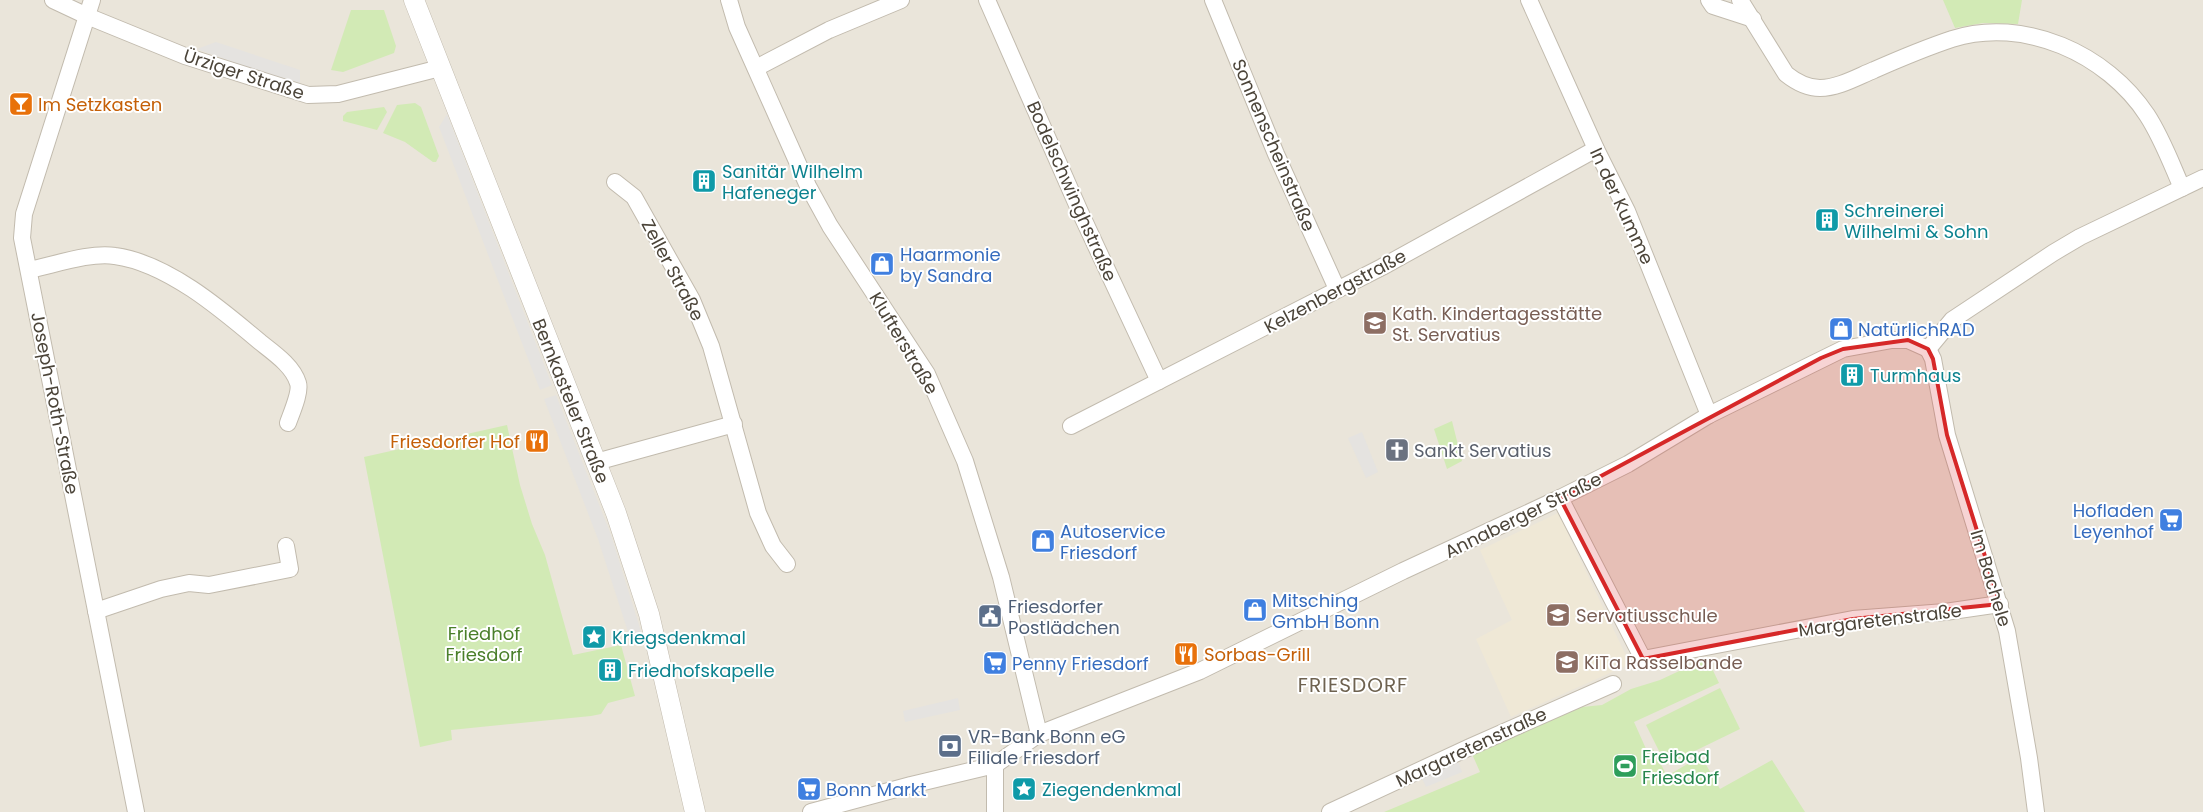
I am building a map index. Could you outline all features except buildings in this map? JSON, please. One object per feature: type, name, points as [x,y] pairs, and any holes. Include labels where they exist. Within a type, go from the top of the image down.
[{"type":"street","name":"Ürziger Straße","points":[[54,0],[89,8],[224,70],[308,96],[338,94],[440,68]]},
{"type":"street","name":"Bernkasteler Straße","points":[[414,0],[616,513],[648,614],[695,812]]},
{"type":"street","name":"Klufterstraße","points":[[729,0],[738,27],[808,186],[830,226],[928,374],[965,461],[996,563],[1039,734]]},
{"type":"street","points":[[756,68],[829,30],[901,0]]},
{"type":"street","name":"Bodelschwinghstraße","points":[[987,0],[1081,214],[1159,381]]},
{"type":"street","name":"Sonnenscheinstraße","points":[[1213,0],[1276,154],[1337,289]]},
{"type":"street","name":"In der Kumme","points":[[1529,0],[1596,149],[1627,211],[1709,415]]},
{"type":"street","points":[[1708,0],[1713,6],[1753,19]]},
{"type":"street","points":[[1740,0],[1786,74],[1802,85],[1819,88],[1844,83],[1940,44],[1969,35],[2007,34],[2055,43],[2078,53],[2103,69],[2135,99],[2156,130],[2182,188]]},
{"type":"street","name":"Joseph-Roth-Straße","points":[[89,8],[24,214],[22,238],[136,812]]},
{"type":"street","name":"Kelzenbergstraße","points":[[1071,426],[1337,289],[1596,149]]},
{"type":"street","points":[[1928,349],[1952,320],[2080,236],[2203,178]]},
{"type":"street","name":"Zeller Straße","points":[[615,182],[634,197],[692,300],[711,346],[758,513],[773,546],[787,564]]},
{"type":"street","points":[[29,270],[113,255],[135,261],[165,273],[220,308],[295,374],[299,386],[288,423]]},
{"type":"street","name":"Annaberger Straße","points":[[811,812],[995,765],[1039,734],[1200,671],[1403,571],[1560,498],[1628,464],[1709,415],[1843,349],[1892,340],[1908,340],[1928,349]]},
{"type":"street","name":"Im Bachele","points":[[1928,349],[1932,359],[1947,435],[2000,604],[2016,672],[2036,812]]},
{"type":"street","points":[[596,462],[734,424]]},
{"type":"street","name":"Margaretenstraße","points":[[1560,498],[1643,659],[1853,619],[1945,612],[2000,604]]},
{"type":"street","points":[[96,611],[160,589],[189,583],[209,585],[290,569],[286,546]]},
{"type":"street","name":"Margaretenstraße","points":[[1330,812],[1487,739],[1612,684]]},
{"type":"street","points":[[995,765],[995,812]]},
{"type":"highlighted area","points":[[1908,340],[1928,349],[1933,359],[1947,435],[2000,604],[1853,619],[1643,659],[1560,498],[1821,358],[1843,349]]},
{"type":"shaded area","points":[[0,0],[2203,0],[2203,812],[0,812]]},
{"type":"shaded area","points":[[216,42],[300,70],[300,83],[260,72],[197,49]]},
{"type":"shaded area","points":[[447,114],[552,385],[540,390],[439,127]]},
{"type":"shaded area","points":[[556,395],[611,535],[643,638],[631,641],[598,539],[544,399]]},
{"type":"shaded area","points":[[1362,432],[1378,472],[1366,478],[1348,438]]},
{"type":"shaded area","name":"Servatiusschule","points":[[1558,513],[1630,664],[1511,717],[1476,639],[1512,620],[1480,550]]},
{"type":"shaded area","points":[[958,698],[960,710],[905,722],[903,711]]},
{"type":"shaded area","points":[[1457,759],[1462,772],[1426,787],[1420,774]]},
{"type":"green space","points":[[1943,0],[2022,0],[2018,24],[1983,23],[1955,28]]},
{"type":"green space","points":[[351,10],[384,10],[396,46],[394,53],[343,72],[331,70]]},
{"type":"green space","points":[[415,103],[421,107],[439,156],[436,162],[433,162],[405,142],[383,133],[397,105]]},
{"type":"green space","points":[[384,107],[387,112],[377,130],[343,121],[343,116],[347,112]]},
{"type":"green space","points":[[1452,421],[1462,461],[1447,469],[1434,429]]},
{"type":"green space","name":"Friedhof Friesdorf","points":[[507,425],[520,485],[532,524],[545,555],[573,655],[621,645],[635,696],[608,703],[601,714],[451,730],[452,740],[420,747],[364,457]]},
{"type":"green space","name":"Freibad Friesdorf","points":[[1707,658],[1719,683],[1634,722],[1647,751],[1653,749],[1667,776],[1701,756],[1720,789],[1772,760],[1805,812],[1384,812],[1480,772],[1472,754],[1582,707],[1602,705],[1631,689],[1660,680]]},
{"type":"green space","points":[[1720,688],[1740,729],[1666,765],[1646,725]]},
{"type":"place","name":"Im Setzkasten","points":[[21,104]]},
{"type":"place","name":"Sanitär Wilhelm Hafeneger","points":[[704,181]]},
{"type":"place","name":"Schreinerei Wilhelmi & Sohn","points":[[1827,220]]},
{"type":"place","name":"Haarmonie by Sandra","points":[[882,264]]},
{"type":"place","name":"Kath. Kindertagesstätte St. Servatius","points":[[1375,323]]},
{"type":"place","name":"NatürlichRAD","points":[[1841,329]]},
{"type":"place","name":"Turmhaus","points":[[1852,375]]},
{"type":"place","name":"Friesdorfer Hof","points":[[537,441]]},
{"type":"place","name":"Sankt Servatius","points":[[1397,450]]},
{"type":"place","name":"Hofladen Leyenhof","points":[[2171,520]]},
{"type":"place","name":"Autoservice Friesdorf","points":[[1043,541]]},
{"type":"place","name":"Mitsching GmbH Bonn","points":[[1255,610]]},
{"type":"place","name":"Servatiusschule","points":[[1558,615]]},
{"type":"place","name":"Friesdorfer Postlädchen","points":[[990,616]]},
{"type":"place","name":"Kriegsdenkmal","points":[[594,637]]},
{"type":"place","name":"Sorbas-Grill","points":[[1186,654]]},
{"type":"place","name":"KiTa Rasselbande","points":[[1567,662]]},
{"type":"place","name":"Penny Friesdorf","points":[[995,663]]},
{"type":"place","name":"Friedhofskapelle","points":[[610,670]]},
{"type":"place","name":"VR-Bank Bonn eG Filiale Friesdorf","points":[[950,746]]},
{"type":"place","name":"Freibad Friesdorf","points":[[1625,766]]},
{"type":"place","name":"Bonn Markt","points":[[809,789]]},
{"type":"place","name":"Ziegendenkmal","points":[[1024,789]]},
{"type":"district","name":"FRIESDORF","points":[[1353,685]]}]
